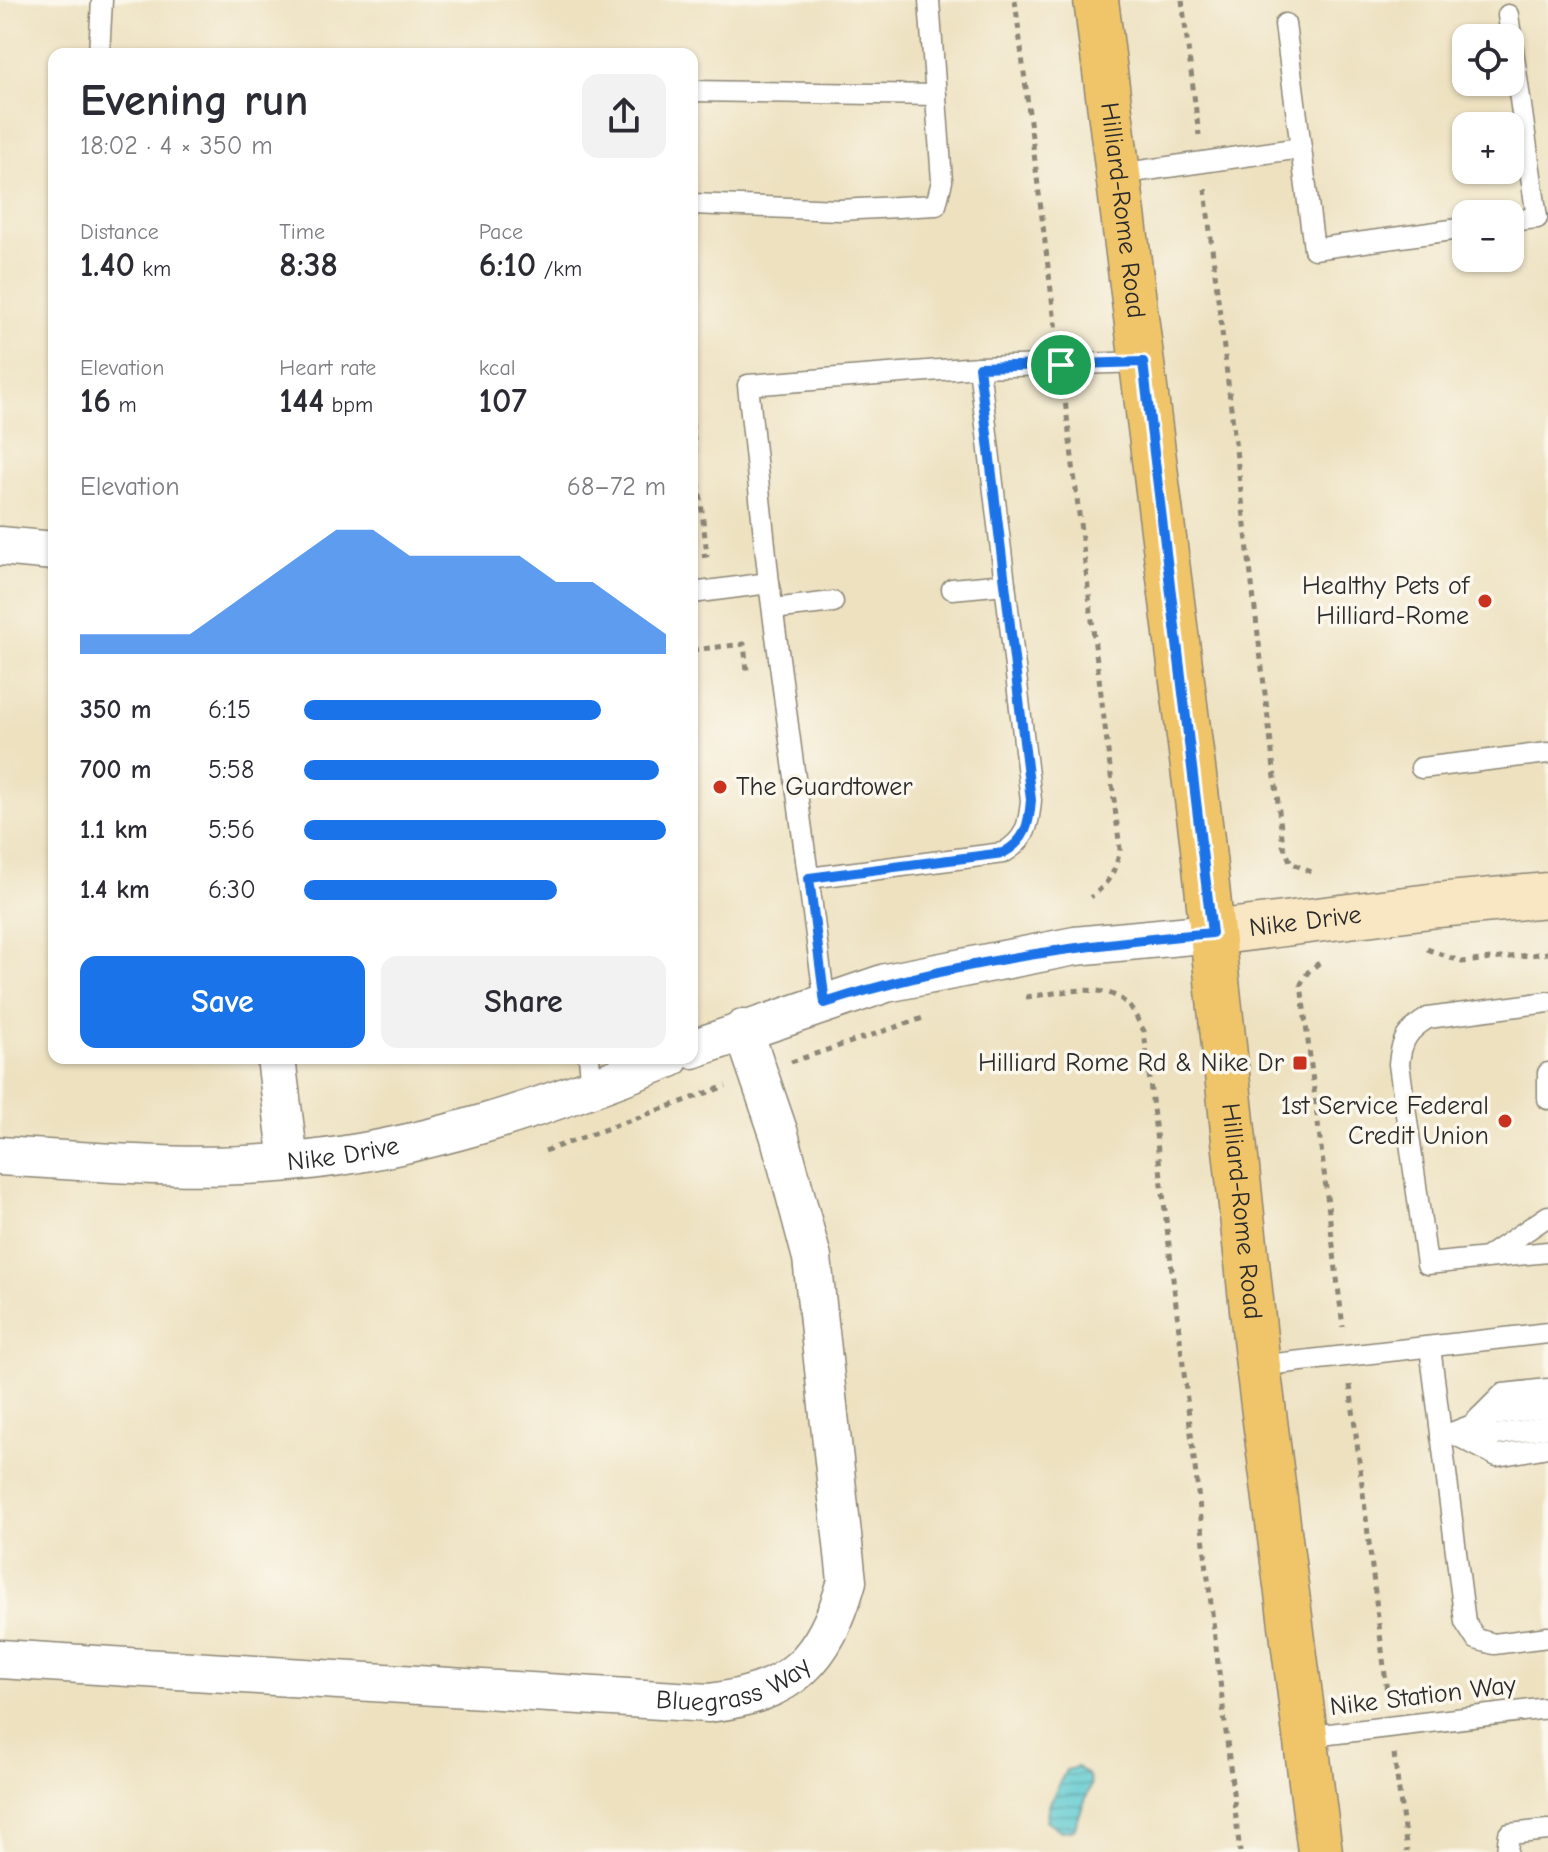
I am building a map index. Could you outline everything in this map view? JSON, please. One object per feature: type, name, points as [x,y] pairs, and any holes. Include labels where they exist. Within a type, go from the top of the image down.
[{"type":"main road","name":"Hilliard-Rome Road","points":[[1096,0],[1212,933],[1258,1366],[1320,1852]]},
{"type":"street","points":[[0,546],[48,550]]},
{"type":"street","name":"Nike Drive","points":[[698,1047],[886,983],[1075,946],[1548,895]]},
{"type":"street","name":"Bluegrass Way","points":[[0,1659],[709,1703],[744,1699],[771,1689],[800,1671],[821,1647],[836,1621],[847,1581],[812,1258],[779,1134],[743,1029]]},
{"type":"street","points":[[277,1064],[289,1162]]},
{"type":"street","name":"Nike Drive","points":[[0,1156],[185,1165],[289,1162],[427,1140],[530,1110],[590,1072],[636,1064]]},
{"type":"lane","points":[[99,48],[102,0]]},
{"type":"lane","points":[[698,204],[839,210],[936,205],[942,181],[929,0]]},
{"type":"lane","points":[[1508,15],[1537,218],[1524,219]]},
{"type":"lane","points":[[1285,24],[1314,249],[1452,230]]},
{"type":"lane","points":[[698,91],[936,95]]},
{"type":"lane","points":[[1119,174],[1301,148]]},
{"type":"lane","points":[[825,1003],[769,583],[748,385],[979,367],[1143,362]]},
{"type":"lane","points":[[809,878],[1003,853],[1020,844],[1029,825],[1031,800],[979,367]]},
{"type":"lane","points":[[698,592],[769,583]]},
{"type":"lane","points":[[952,589],[1005,584]]},
{"type":"lane","points":[[773,609],[833,602]]},
{"type":"lane","points":[[1421,768],[1548,753]]},
{"type":"lane","points":[[1548,1002],[1428,1018],[1413,1027],[1401,1043],[1399,1064],[1427,1264],[1548,1252]]},
{"type":"lane","points":[[1548,1073],[1548,1099]]},
{"type":"lane","points":[[1486,1258],[1548,1216]]},
{"type":"lane","points":[[1523,1255],[1548,1239]]},
{"type":"lane","points":[[1258,1366],[1548,1333]]},
{"type":"lane","points":[[1430,1347],[1452,1433],[1465,1622],[1476,1639],[1494,1644],[1548,1637]]},
{"type":"lane","points":[[1452,1433],[1480,1417],[1503,1394],[1548,1389]]},
{"type":"lane","points":[[1480,1417],[1548,1407]]},
{"type":"lane","points":[[1452,1433],[1496,1435],[1548,1427]]},
{"type":"lane","points":[[1452,1433],[1497,1456],[1548,1447]]},
{"type":"lane","name":"Nike Station Way","points":[[1304,1737],[1548,1708]]},
{"type":"lane","points":[[1507,1852],[1509,1834],[1548,1830]]},
{"type":"path","points":[[1015,0],[1120,849],[1117,867],[1107,885],[1091,897]]},
{"type":"path","points":[[1182,0],[1283,845],[1291,863],[1311,872]]},
{"type":"path","points":[[698,476],[707,555],[698,556]]},
{"type":"path","points":[[698,649],[744,644],[747,671]]},
{"type":"path","points":[[1413,950],[1427,949],[1462,962],[1548,953]]},
{"type":"path","points":[[1324,958],[1308,972],[1301,984],[1407,1852]]},
{"type":"path","points":[[1013,999],[1082,991],[1107,993],[1126,1003],[1144,1031],[1240,1852]]},
{"type":"path","points":[[545,1151],[758,1074],[940,1013]]},
{"type":"water","points":[[1077,1767],[1089,1776],[1091,1785],[1074,1829],[1061,1831],[1046,1820],[1049,1805],[1066,1770]]},
{"type":"place","name":"Healthy Pets of Hilliard-Rome","points":[[1485,601]]},
{"type":"place","name":"The Guardtower","points":[[720,787]]},
{"type":"place","name":"Hilliard Rome Rd & Nike Dr","points":[[1300,1063]]},
{"type":"place","name":"1st Service Federal Credit Union","points":[[1505,1121]]},
{"type":"route","points":[[1143,362],[1212,933],[1075,946],[886,983],[825,1003],[809,878],[1003,853],[1020,844],[1029,825],[1031,800],[979,367],[1061,365],[1143,362]]}]
